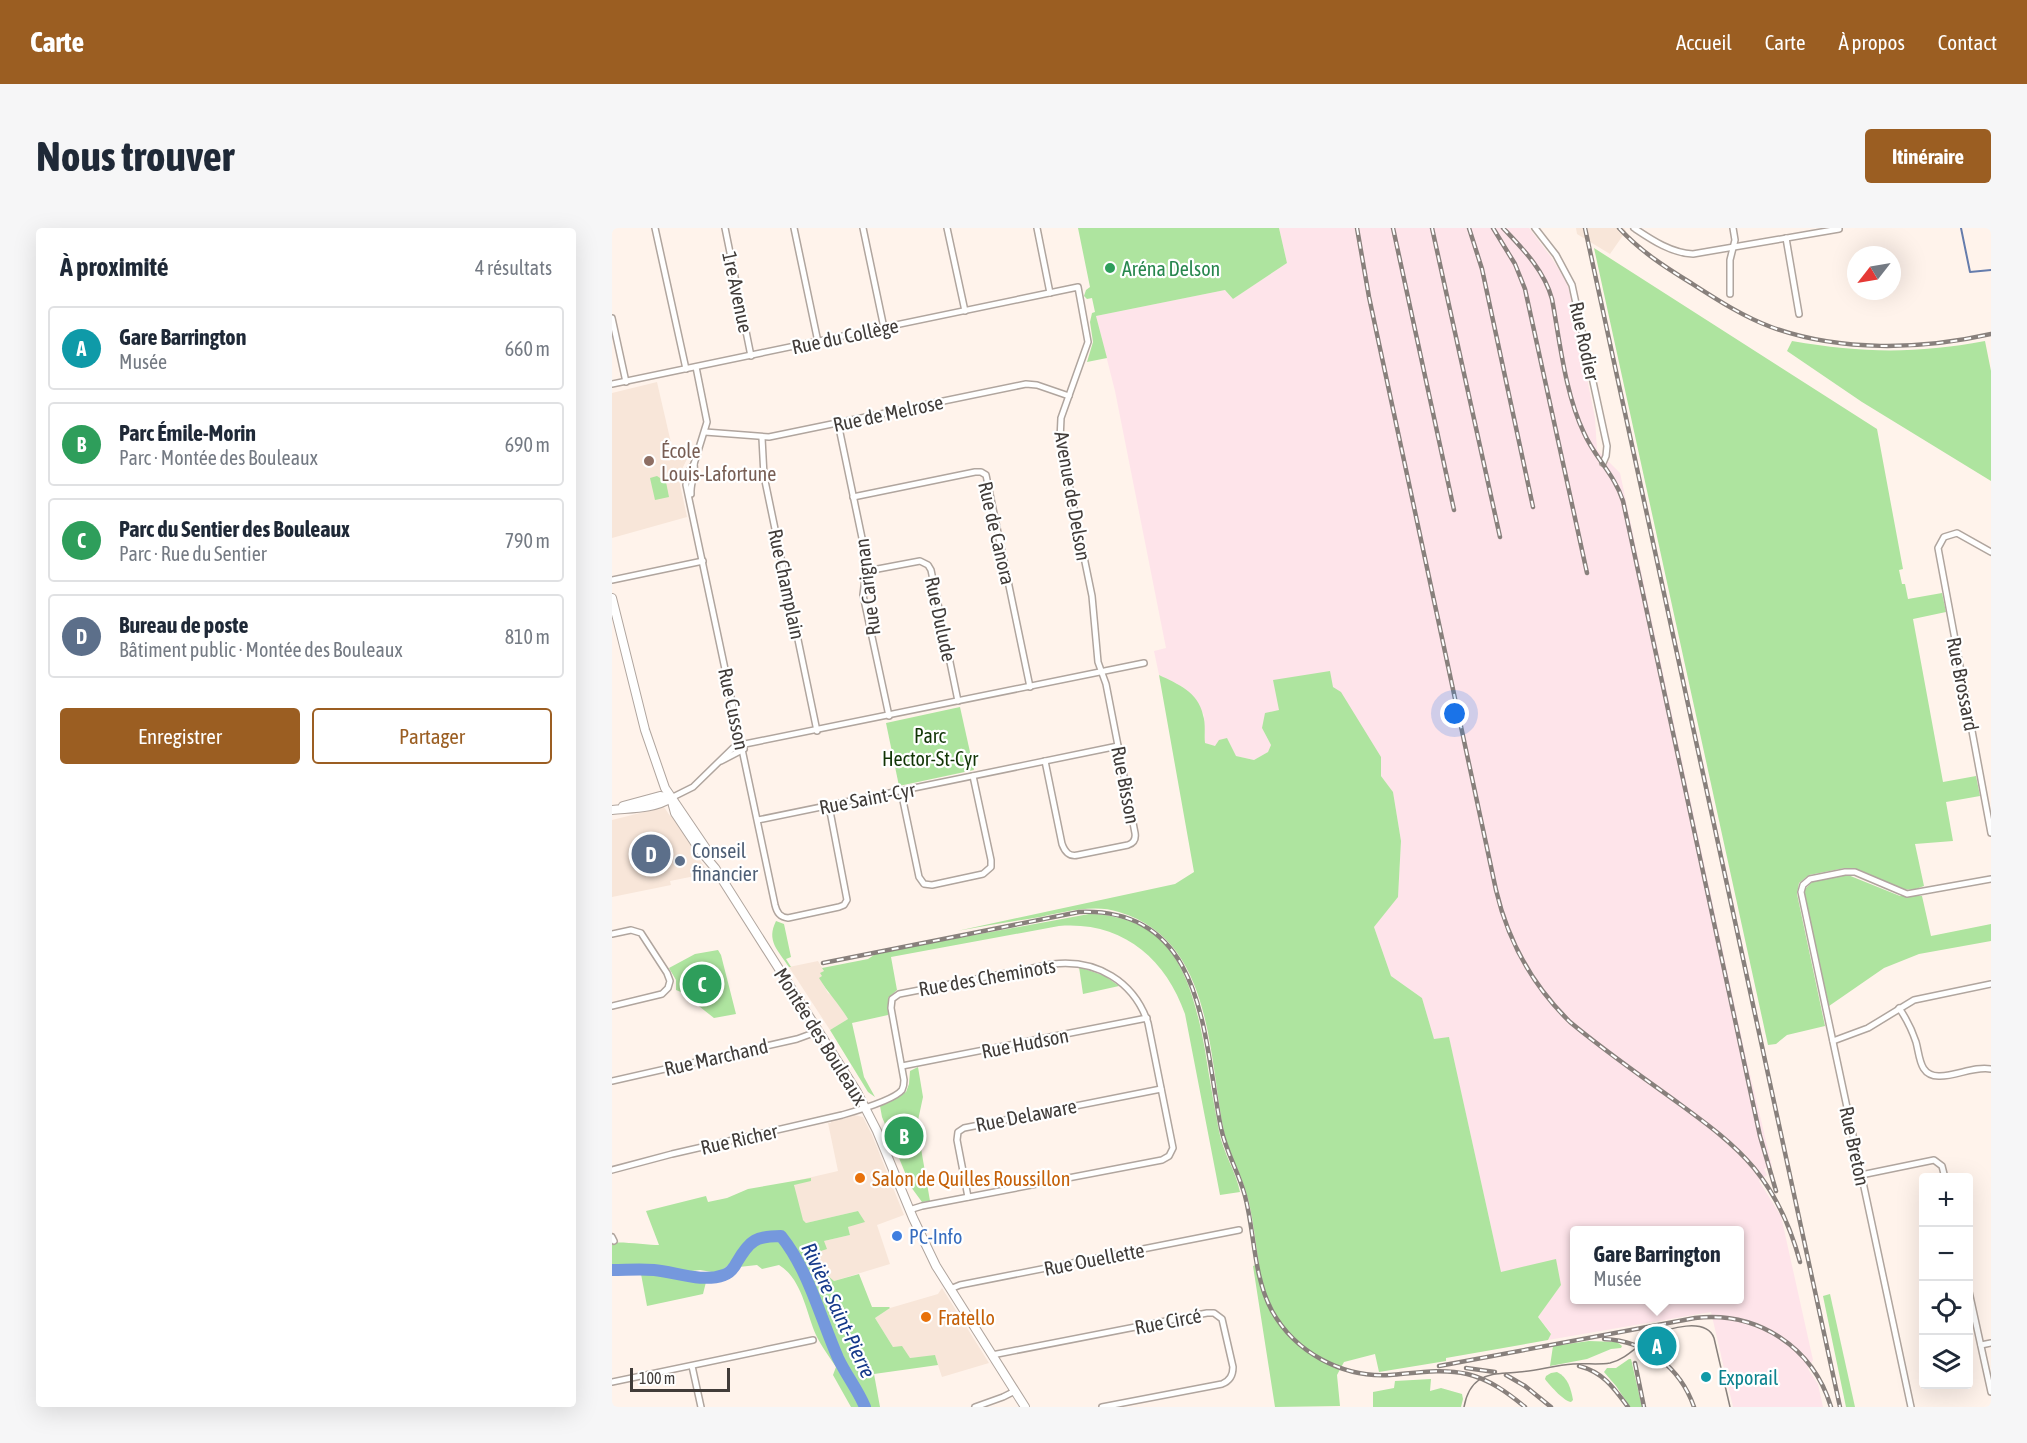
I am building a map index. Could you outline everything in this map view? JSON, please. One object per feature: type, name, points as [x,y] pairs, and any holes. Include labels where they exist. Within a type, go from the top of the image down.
[{"type":"street","points":[[656,228],[686,369]]},
{"type":"street","name":"1re Avenue","points":[[724,228],[751,356]]},
{"type":"street","points":[[794,228],[818,342]]},
{"type":"street","points":[[863,228],[884,328]]},
{"type":"street","points":[[947,228],[965,311]]},
{"type":"street","points":[[1037,228],[1050,293]]},
{"type":"street","name":"Rue Rodier","points":[[1534,228],[1556,255],[1572,285],[1606,446],[1607,453],[1603,463]]},
{"type":"street","points":[[1634,228],[1659,244],[1683,253],[1701,253],[1839,229]]},
{"type":"street","points":[[1731,294],[1730,260],[1735,240],[1733,228]]},
{"type":"street","points":[[1786,238],[1798,314]]},
{"type":"street","name":"Rue du Collège","points":[[612,384],[1078,287]]},
{"type":"street","name":"Avenue de Delson","points":[[1078,287],[1088,342],[1060,424],[1060,440],[1092,596],[1098,662],[1101,672]]},
{"type":"street","points":[[612,318],[626,382]]},
{"type":"street","name":"Rue Cusson","points":[[696,367],[707,419],[705,432],[694,464],[689,468],[686,481],[776,909],[779,914],[788,918],[839,907],[846,903],[848,895],[829,806]]},
{"type":"street","name":"Rue de Melrose","points":[[705,432],[762,438],[1026,384],[1069,396]]},
{"type":"street","name":"Rue Carignan","points":[[838,423],[867,562],[863,595],[889,716]]},
{"type":"street","name":"Rue Champlain","points":[[762,438],[764,476],[817,730]]},
{"type":"street","name":"Rue de Canora","points":[[853,497],[975,472],[986,475],[1030,687]]},
{"type":"street","name":"Rue Brossard","points":[[1991,552],[1961,534],[1954,533],[1944,537],[1939,545],[1991,833]]},
{"type":"street","points":[[612,580],[703,561]]},
{"type":"street","name":"Rue Dulude","points":[[867,571],[920,561],[928,565],[931,570],[958,701]]},
{"type":"street","name":"Montée des Bouleaux","points":[[612,597],[615,628],[647,740],[675,813],[699,849],[709,859],[866,1108],[930,1254],[1025,1407]]},
{"type":"street","points":[[613,810],[663,803],[689,790],[732,748],[1144,663]]},
{"type":"street","name":"Rue Bisson","points":[[1045,761],[1064,848],[1070,856],[1128,845],[1135,840],[1106,684],[1101,672]]},
{"type":"street","name":"Rue Saint-Cyr","points":[[758,820],[1118,746]]},
{"type":"street","points":[[901,791],[919,877],[924,884],[932,885],[983,874],[990,867],[991,860],[974,776]]},
{"type":"street","points":[[1982,785],[1991,783]]},
{"type":"street","name":"Rue Breton","points":[[1911,1407],[1802,897],[1803,885],[1813,878],[1849,871],[1907,894],[1991,879]]},
{"type":"street","points":[[612,934],[631,930],[641,933],[670,981],[668,988],[662,994],[612,1006]]},
{"type":"street","name":"Rue des Cheminots","points":[[866,1108],[903,1089],[904,1080],[891,1003],[895,996],[904,993],[1053,964],[1077,963],[1101,969],[1120,981],[1137,1000],[1147,1018],[1173,1148],[1172,1153],[1166,1158],[909,1210]]},
{"type":"street","points":[[1833,1041],[1868,1028],[1918,998],[1991,984]]},
{"type":"street","points":[[1899,1008],[1914,1037],[1921,1065],[1930,1074],[1941,1076],[1991,1068]]},
{"type":"street","name":"Rue Hudson","points":[[902,1066],[1147,1018]]},
{"type":"street","name":"Rue Marchand","points":[[612,1081],[797,1039],[819,1031]]},
{"type":"street","name":"Rue Delaware","points":[[968,1197],[957,1140],[958,1132],[964,1128],[1161,1089]]},
{"type":"street","name":"Rue Richer","points":[[612,1170],[866,1108]]},
{"type":"street","points":[[1861,1175],[1934,1160],[1942,1166],[1944,1173]]},
{"type":"street","name":"Rue Ouellette","points":[[950,1289],[1239,1230]]},
{"type":"street","points":[[1973,1309],[1991,1392]]},
{"type":"street","name":"Rue Circé","points":[[992,1355],[1207,1313],[1214,1313],[1222,1319],[1233,1367],[1228,1381],[1101,1407]]},
{"type":"street","points":[[612,1382],[813,1340]]},
{"type":"street","points":[[1981,1345],[1991,1343]]},
{"type":"street","points":[[692,1366],[701,1407]]},
{"type":"street","points":[[975,1407],[1015,1391]]},
{"type":"shaded area","points":[[1279,228],[1529,228],[1566,281],[1595,418],[1597,450],[1620,473],[1745,1053],[1772,1166],[1764,1169],[1767,1175],[1759,1181],[1781,1216],[1813,1360],[1808,1369],[1818,1384],[1823,1407],[1733,1407],[1711,1312],[1548,1340],[1551,1333],[1538,1317],[1561,1285],[1501,1272],[1449,1038],[1434,1039],[1422,998],[1391,976],[1374,927],[1398,896],[1401,841],[1393,792],[1381,776],[1381,757],[1279,711],[1262,728],[1271,745],[1268,752],[1254,760],[1236,756],[1205,743],[1204,715],[1183,687],[1159,675],[1154,651],[1166,648],[1115,391],[1096,316],[1225,290],[1233,299],[1287,263]]},
{"type":"shaded area","points":[[1576,228],[1624,228],[1626,231],[1610,254],[1577,234]]},
{"type":"shaded area","name":"École Louis-Lafortune","points":[[657,382],[674,456],[690,453],[679,480],[687,517],[612,538],[612,393]]},
{"type":"shaded area","points":[[664,807],[707,871],[700,875],[670,881],[671,885],[612,897],[612,820]]},
{"type":"shaded area","points":[[818,961],[824,971],[820,979],[848,1019],[830,1030],[789,967]]},
{"type":"shaded area","points":[[854,1115],[863,1117],[872,1135],[904,1215],[877,1225],[890,1264],[834,1281],[820,1264],[817,1257],[818,1252],[824,1241],[850,1235],[848,1227],[864,1221],[858,1211],[806,1223],[796,1213],[792,1203],[795,1181],[838,1171],[828,1123]]},
{"type":"shaded area","points":[[942,1288],[989,1363],[942,1377],[935,1356],[909,1358],[893,1347],[875,1318],[890,1308],[938,1294]]},
{"type":"green space","points":[[1078,228],[1279,228],[1287,263],[1233,299],[1225,290],[1096,316],[1107,358],[1087,362],[1093,342],[1090,322],[1092,313],[1095,312],[1092,298],[1087,299],[1084,296],[1090,287]]},
{"type":"green space","points":[[1594,248],[1877,429],[1903,569],[1899,570],[1902,584],[1905,584],[1908,599],[1942,593],[1946,612],[1913,619],[1943,782],[1976,776],[1980,796],[1946,802],[1953,841],[1915,844],[1924,886],[1913,890],[1902,889],[1862,871],[1845,868],[1809,875],[1799,883],[1797,894],[1825,1026],[1787,1035],[1776,1044],[1768,1045]]},
{"type":"green space","points":[[1792,341],[1865,350],[1912,350],[1985,341],[1991,371],[1991,481],[1862,402],[1787,351]]},
{"type":"green space","points":[[657,476],[666,482],[669,497],[655,500],[650,478]]},
{"type":"green space","points":[[1330,671],[1333,687],[1341,692],[1381,757],[1381,776],[1393,792],[1401,841],[1398,897],[1374,927],[1391,976],[1422,998],[1434,1039],[1449,1037],[1501,1272],[1556,1259],[1561,1285],[1538,1317],[1551,1334],[1548,1340],[1379,1372],[1375,1354],[1344,1362],[1337,1375],[1340,1406],[1275,1407],[1253,1266],[1259,1264],[1250,1210],[1244,1185],[1224,1132],[1209,1035],[1201,1003],[1189,973],[1173,947],[1150,926],[1119,912],[1099,908],[957,931],[1175,884],[1194,872],[1159,675],[1186,690],[1197,700],[1204,718],[1205,743],[1215,746],[1219,740],[1227,738],[1236,756],[1254,760],[1268,752],[1271,745],[1262,728],[1265,713],[1279,710],[1273,680]]},
{"type":"green space","name":"Parc Hector-St-Cyr","points":[[960,707],[974,770],[899,786],[886,723]]},
{"type":"green space","points":[[1848,875],[1900,896],[1922,896],[1931,936],[1991,924],[1991,941],[1919,954],[1884,968],[1829,1006],[1804,895],[1805,889],[1812,882]]},
{"type":"green space","points":[[1089,914],[1118,918],[1141,926],[1160,939],[1174,956],[1185,977],[1200,1024],[1221,1139],[1240,1192],[1220,1195],[1185,1014],[1176,994],[1166,976],[1153,960],[1138,947],[1121,937],[1081,926],[1059,926],[891,957],[897,990],[888,998],[888,1015],[852,1023],[864,1077],[875,1097],[868,1092],[830,1030],[848,1019],[819,978],[822,976],[820,973],[824,971],[822,968],[868,959],[877,953]]},
{"type":"green space","points":[[776,921],[784,924],[791,957],[786,959],[791,967],[777,950],[773,940],[772,934]]},
{"type":"green space","points":[[718,950],[736,1014],[714,1018],[676,990],[676,980],[669,968],[695,954]]},
{"type":"green space","points":[[1079,967],[1105,976],[1119,986],[1083,994]]},
{"type":"green space","points":[[918,1067],[923,1097],[917,1125],[930,1201],[922,1202],[911,1187],[882,1117],[880,1106],[906,1092],[910,1071]]},
{"type":"green space","points":[[811,1178],[811,1181],[794,1185],[803,1220],[806,1223],[858,1211],[865,1222],[848,1227],[850,1235],[824,1241],[827,1249],[818,1252],[817,1257],[826,1274],[834,1281],[859,1274],[872,1307],[890,1308],[875,1318],[893,1347],[902,1346],[910,1358],[935,1355],[938,1365],[874,1374],[880,1407],[851,1407],[833,1375],[836,1367],[818,1339],[798,1287],[787,1271],[779,1265],[762,1269],[757,1265],[739,1267],[759,1241],[772,1238],[779,1240],[785,1237],[777,1233],[751,1236],[731,1263],[718,1273],[700,1270],[683,1272],[665,1268],[612,1268],[612,1243],[659,1245],[646,1211],[706,1196],[708,1202],[727,1198],[748,1189]]},
{"type":"green space","points":[[641,1274],[664,1275],[706,1282],[703,1294],[647,1306]]},
{"type":"green space","points":[[1830,1294],[1855,1407],[1846,1407],[1823,1296]]},
{"type":"green space","points":[[1589,1341],[1617,1342],[1622,1346],[1587,1359],[1550,1366],[1553,1346]]},
{"type":"green space","points":[[1631,1359],[1642,1407],[1630,1407],[1604,1372],[1607,1368],[1616,1368]]},
{"type":"green space","points":[[1557,1372],[1568,1384],[1573,1400],[1571,1402],[1561,1397],[1545,1379],[1551,1373]]},
{"type":"green space","points":[[1431,1379],[1430,1391],[1441,1388],[1462,1394],[1461,1407],[1373,1407],[1373,1392],[1394,1388],[1395,1381]]},
{"type":"waterway","points":[[1961,228],[1970,272],[1991,270]]},
{"type":"waterway","name":"Rivière Saint-Pierre","points":[[612,1270],[654,1270],[698,1277],[716,1277],[730,1272],[754,1241],[765,1237],[781,1236],[799,1264],[838,1358],[865,1407]]},
{"type":"tram line","points":[[1464,1407],[1473,1385],[1488,1376],[1566,1365],[1610,1363],[1622,1358],[1660,1333],[1686,1326],[1703,1328],[1714,1338],[1730,1407]]},
{"type":"railway","points":[[1357,228],[1369,297],[1496,890],[1507,927],[1533,977],[1556,1008],[1570,1022],[1729,1142],[1754,1168],[1776,1201],[1787,1224],[1800,1262]]},
{"type":"railway","points":[[1393,228],[1454,510]]},
{"type":"railway","points":[[1432,228],[1500,537]]},
{"type":"railway","points":[[1469,228],[1482,269],[1533,507]]},
{"type":"railway","points":[[1493,228],[1515,264],[1525,289],[1587,573]]},
{"type":"railway","points":[[1503,228],[1532,260],[1548,288],[1577,418],[1623,501],[1760,1136],[1776,1191]]},
{"type":"railway","points":[[1585,228],[1840,1407]]},
{"type":"railway","points":[[1619,228],[1653,258],[1720,301],[1760,323],[1797,335],[1824,341],[1880,346],[1937,343],[1991,334]]},
{"type":"railway","points":[[823,963],[1079,912],[1121,916],[1152,931],[1175,954],[1191,984],[1202,1019],[1223,1137],[1245,1196],[1261,1283],[1272,1311],[1282,1326],[1307,1350],[1338,1367],[1372,1375],[1458,1372],[1491,1383],[1525,1407]]},
{"type":"railway","points":[[1439,1366],[1695,1318],[1718,1317],[1761,1327],[1780,1337],[1811,1367],[1823,1386],[1831,1407]]},
{"type":"railway","points":[[1604,1339],[1634,1345],[1660,1359],[1680,1380],[1694,1407]]},
{"type":"railway","points":[[1635,1363],[1644,1407]]},
{"type":"railway","points":[[1579,1366],[1595,1372],[1613,1387],[1628,1407]]},
{"type":"railway","points":[[1466,1368],[1495,1372]]},
{"type":"railway","points":[[1506,1375],[1525,1386],[1551,1407]]},
{"type":"place","name":"Aréna Delson","points":[[1110,268]]},
{"type":"place","name":"École Louis-Lafortune","points":[[649,461]]},
{"type":"place","name":"Bureau de poste","points":[[651,854]]},
{"type":"place","name":"Conseil financier","points":[[680,861]]},
{"type":"place","name":"Parc du Sentier des Bouleaux","points":[[702,984]]},
{"type":"place","name":"Parc Émile-Morin","points":[[904,1136]]},
{"type":"place","name":"Salon de Quilles Roussillon","points":[[860,1178]]},
{"type":"place","name":"PC-Info","points":[[897,1236]]},
{"type":"place","name":"Fratello","points":[[926,1317]]},
{"type":"place","name":"Gare Barrington","points":[[1657,1346]]},
{"type":"place","name":"Exporail","points":[[1706,1377]]}]
